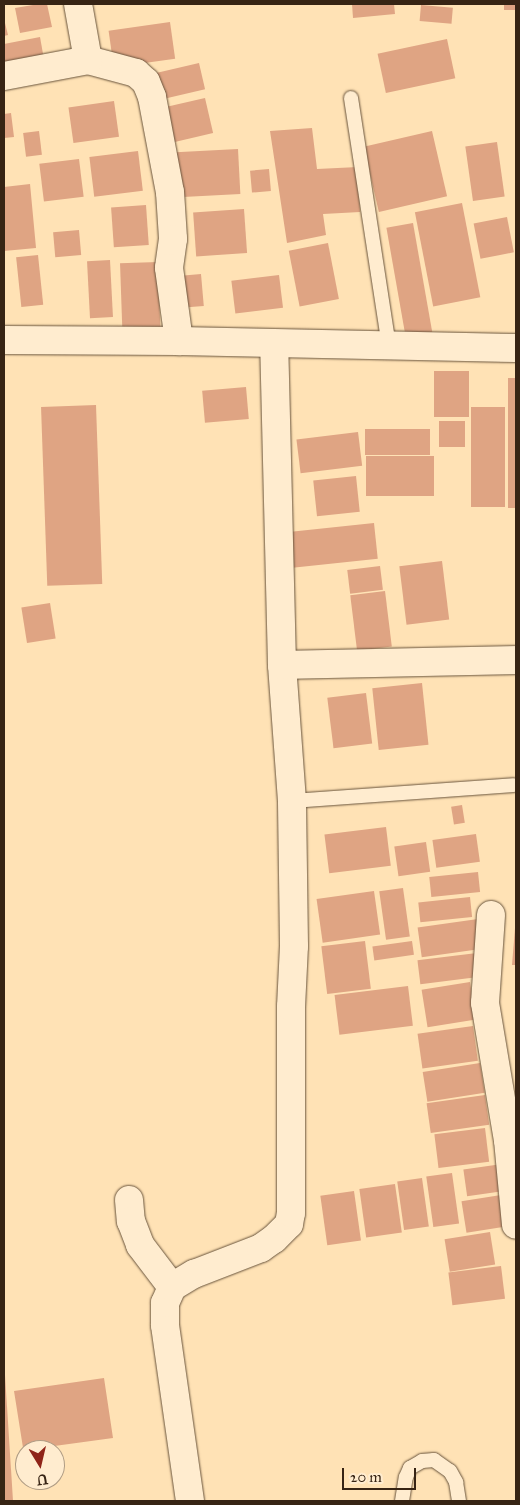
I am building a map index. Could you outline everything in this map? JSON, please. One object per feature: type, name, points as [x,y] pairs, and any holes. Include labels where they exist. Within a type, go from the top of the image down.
[{"type":"street","points":[[78,4],[88,60]]},
{"type":"street","points":[[4,76],[88,60],[136,73],[146,82],[152,97],[170,192],[173,239],[169,268],[179,341]]},
{"type":"street","points":[[4,340],[179,341],[516,348]]},
{"type":"street","points":[[190,1501],[165,1324],[165,1303],[172,1287],[208,1266],[262,1248],[274,1239],[289,1224],[293,1186],[292,801],[282,665],[274,344]]},
{"type":"street","points":[[282,665],[516,660]]},
{"type":"street","points":[[491,915],[485,1003],[512,1139],[516,1225]]},
{"type":"street","points":[[129,1200],[131,1221],[140,1245],[172,1287]]},
{"type":"lane","points":[[352,98],[389,346]]},
{"type":"lane","points":[[292,801],[513,784]]},
{"type":"lane","points":[[402,1501],[410,1468],[422,1461],[434,1460],[450,1471],[456,1482],[459,1501]]},
{"type":"building","points":[[47,4],[52,27],[20,33],[15,8]]},
{"type":"building","points":[[352,4],[394,4],[395,14],[353,18]]},
{"type":"building","points":[[504,4],[516,4],[516,10],[504,10]]},
{"type":"building","points":[[421,5],[453,8],[451,24],[420,21]]},
{"type":"building","points":[[4,19],[8,35],[4,36]]},
{"type":"building","points":[[170,22],[175,59],[114,67],[109,31]]},
{"type":"building","points":[[40,37],[45,65],[4,73],[4,44]]},
{"type":"building","points":[[447,39],[455,78],[386,93],[378,54]]},
{"type":"building","points":[[199,63],[205,89],[162,99],[156,73]]},
{"type":"building","points":[[205,98],[213,133],[167,144],[159,109]]},
{"type":"building","points":[[114,101],[119,137],[73,143],[68,107]]},
{"type":"building","points":[[11,113],[14,137],[4,138],[4,114]]},
{"type":"building","points":[[312,128],[317,169],[358,167],[360,212],[323,214],[326,235],[287,243],[270,131]]},
{"type":"building","points":[[39,131],[42,155],[26,157],[23,133]]},
{"type":"building","points":[[432,131],[447,196],[379,212],[364,147]]},
{"type":"building","points":[[497,142],[505,196],[473,201],[465,146]]},
{"type":"building","points":[[238,149],[240,194],[173,197],[171,153]]},
{"type":"building","points":[[138,151],[143,191],[94,197],[89,157]]},
{"type":"building","points":[[79,159],[84,197],[44,202],[39,164]]},
{"type":"building","points":[[269,169],[271,191],[252,193],[250,171]]},
{"type":"building","points":[[30,184],[36,248],[4,251],[4,187]]},
{"type":"building","points":[[462,203],[480,297],[433,306],[415,212]]},
{"type":"building","points":[[146,205],[149,245],[114,247],[111,207]]},
{"type":"building","points":[[244,209],[247,253],[196,256],[193,213]]},
{"type":"building","points":[[507,217],[514,252],[480,259],[474,223]]},
{"type":"building","points":[[413,223],[432,332],[406,337],[386,228]]},
{"type":"building","points":[[79,230],[81,255],[55,257],[53,232]]},
{"type":"building","points":[[328,243],[339,299],[300,307],[289,251]]},
{"type":"building","points":[[38,255],[43,305],[21,307],[16,257]]},
{"type":"building","points":[[110,260],[113,317],[90,318],[87,261]]},
{"type":"building","points":[[158,262],[160,327],[122,328],[120,263]]},
{"type":"building","points":[[201,274],[204,306],[184,308],[181,276]]},
{"type":"building","points":[[279,275],[283,308],[235,314],[231,281]]},
{"type":"building","points":[[434,371],[469,371],[469,417],[434,417]]},
{"type":"building","points":[[508,378],[516,378],[516,508],[508,508]]},
{"type":"building","points":[[246,387],[249,419],[205,423],[202,391]]},
{"type":"building","points":[[96,405],[102,584],[47,586],[41,407]]},
{"type":"building","points":[[471,407],[505,407],[505,507],[471,507]]},
{"type":"building","points":[[439,421],[465,421],[465,447],[439,447]]},
{"type":"building","points":[[365,429],[430,429],[430,455],[365,455]]},
{"type":"building","points":[[358,432],[362,466],[301,473],[296,440]]},
{"type":"building","points":[[366,456],[434,456],[434,496],[366,496]]},
{"type":"building","points":[[356,476],[360,512],[317,516],[313,480]]},
{"type":"building","points":[[374,523],[378,559],[290,568],[286,532]]},
{"type":"building","points":[[442,561],[449,620],[407,625],[399,566]]},
{"type":"building","points":[[380,566],[383,590],[350,594],[347,570]]},
{"type":"building","points":[[385,591],[392,647],[357,651],[350,595]]},
{"type":"building","points":[[50,603],[56,639],[27,643],[21,608]]},
{"type":"building","points":[[422,683],[428,745],[379,750],[372,688]]},
{"type":"building","points":[[366,693],[372,744],[334,748],[327,698]]},
{"type":"building","points":[[462,805],[465,823],[454,824],[451,807]]},
{"type":"building","points":[[386,827],[391,866],[329,873],[324,835]]},
{"type":"building","points":[[476,834],[480,862],[436,868],[432,840]]},
{"type":"building","points":[[426,842],[430,872],[398,876],[394,846]]},
{"type":"building","points":[[478,872],[480,892],[431,897],[429,877]]},
{"type":"building","points":[[403,888],[410,937],[386,940],[379,891]]},
{"type":"building","points":[[374,891],[380,935],[323,943],[317,899]]},
{"type":"building","points":[[470,897],[472,917],[420,922],[418,902]]},
{"type":"building","points":[[478,919],[482,949],[422,957],[418,927]]},
{"type":"building","points":[[515,928],[516,965],[512,965]]},
{"type":"building","points":[[365,941],[371,989],[327,994],[321,946]]},
{"type":"building","points":[[412,941],[414,955],[374,960],[372,947]]},
{"type":"building","points":[[477,953],[480,977],[420,984],[417,960]]},
{"type":"building","points":[[470,982],[476,1020],[428,1027],[422,990]]},
{"type":"building","points":[[408,986],[413,1026],[339,1035],[335,995]]},
{"type":"building","points":[[473,1026],[478,1061],[422,1068],[418,1034]]},
{"type":"building","points":[[480,1063],[485,1093],[427,1102],[423,1072]]},
{"type":"building","points":[[485,1095],[489,1125],[431,1133],[427,1103]]},
{"type":"building","points":[[485,1128],[489,1162],[439,1168],[434,1134]]},
{"type":"building","points":[[502,1164],[506,1191],[467,1196],[463,1169]]},
{"type":"building","points":[[452,1173],[459,1224],[433,1227],[426,1177]]},
{"type":"building","points":[[422,1178],[429,1227],[404,1230],[397,1181]]},
{"type":"building","points":[[395,1184],[402,1233],[366,1238],[359,1189]]},
{"type":"building","points":[[354,1191],[361,1241],[327,1245],[320,1196]]},
{"type":"building","points":[[501,1195],[506,1227],[466,1233],[461,1201]]},
{"type":"building","points":[[490,1232],[495,1265],[450,1272],[445,1239]]},
{"type":"building","points":[[501,1266],[505,1299],[452,1305],[448,1272]]},
{"type":"building","points":[[5,1375],[13,1501],[4,1501]]},
{"type":"building","points":[[104,1378],[113,1438],[65,1445],[65,1440],[22,1440],[14,1391]]}]
